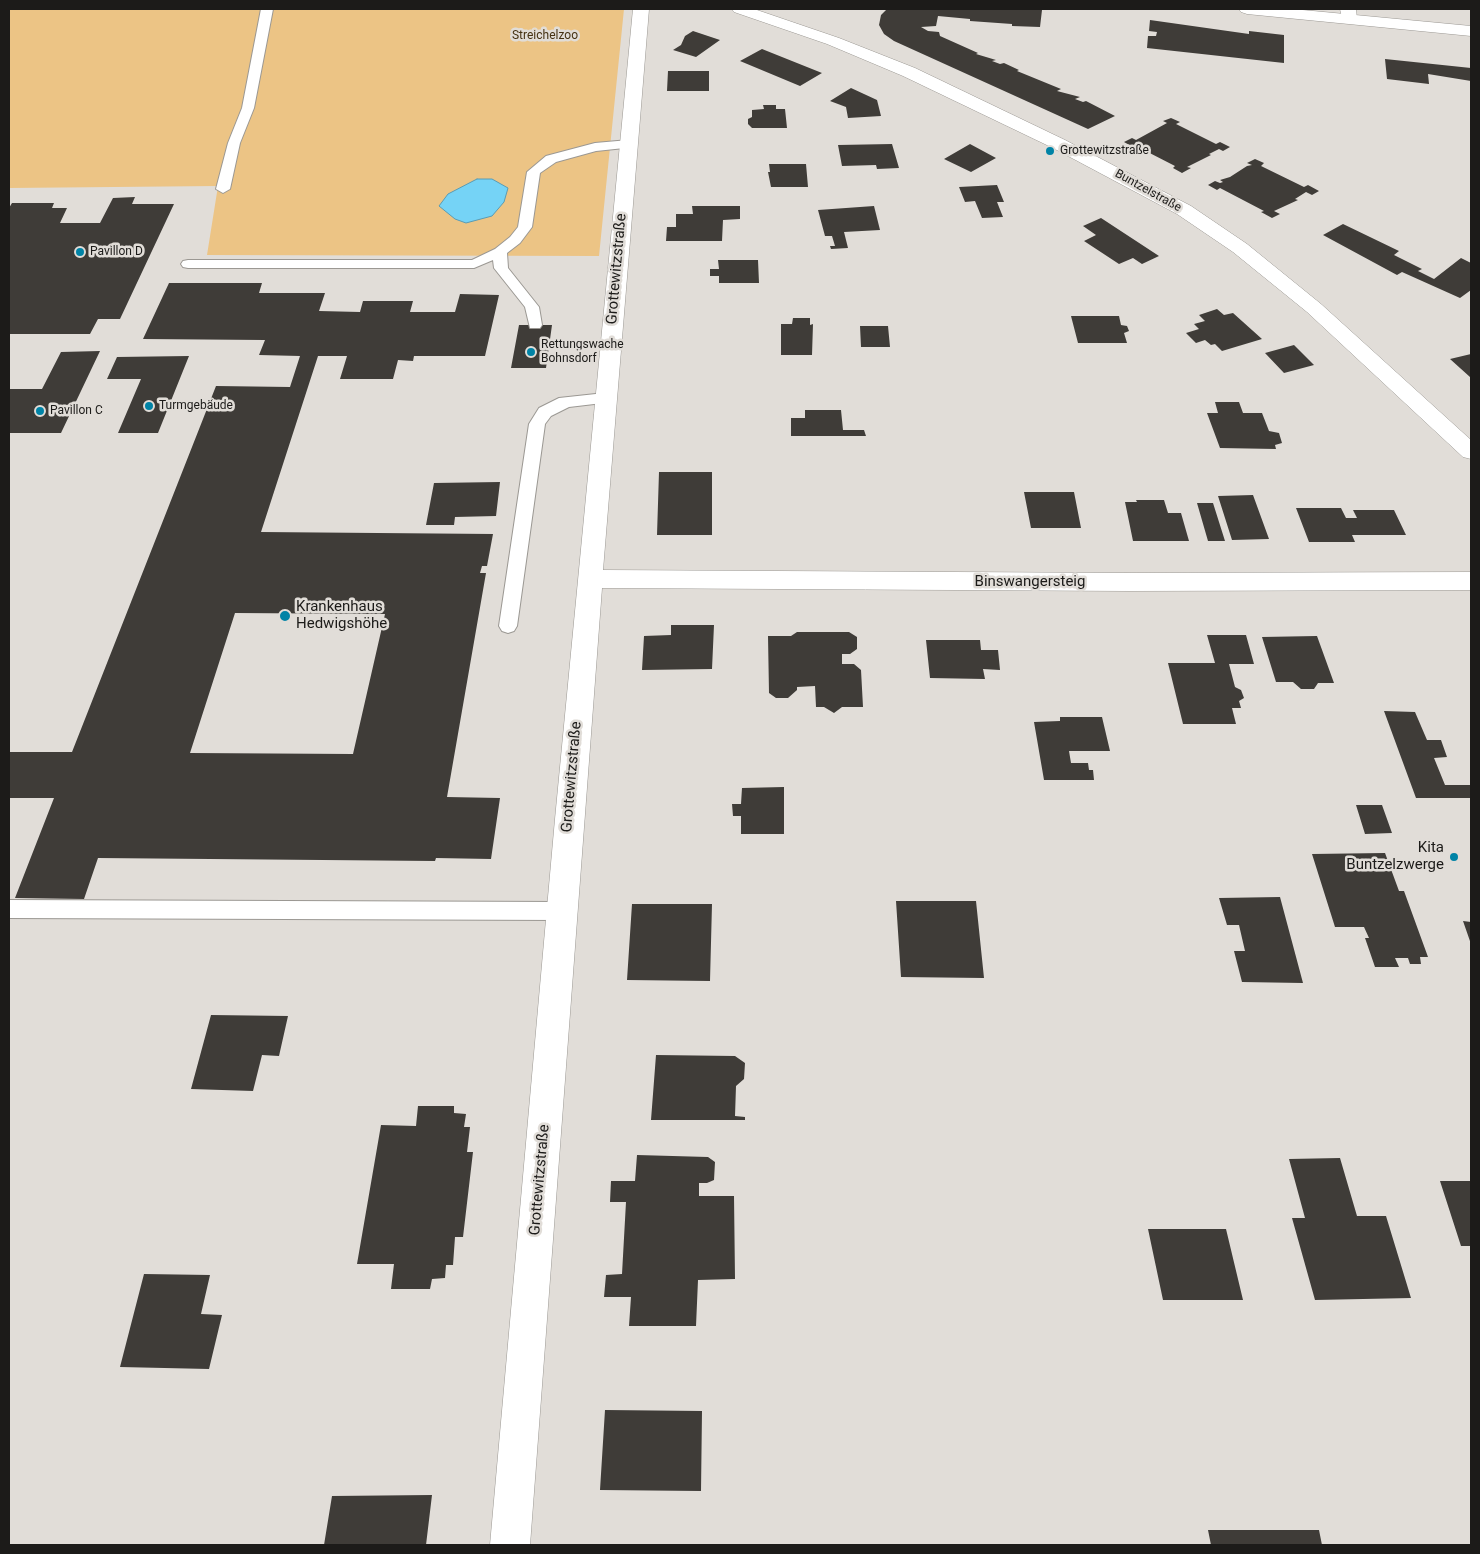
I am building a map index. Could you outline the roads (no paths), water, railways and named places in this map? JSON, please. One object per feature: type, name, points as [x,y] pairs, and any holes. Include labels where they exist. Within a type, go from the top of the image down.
[{"type":"street","name":"Grottewitzstraße","points":[[510,1545],[561,911],[641,9]]},
{"type":"street","name":"Buntzelstraße","points":[[740,9],[833,41],[909,72],[1059,144],[1184,210],[1240,248],[1314,308],[1471,452]]},
{"type":"street","points":[[1247,9],[1348,14],[1471,31]]},
{"type":"street","name":"Binswangersteig","points":[[590,579],[1120,582],[1471,581]]},
{"type":"lane","points":[[223,189],[234,144],[248,108],[267,9]]},
{"type":"lane","points":[[188,264],[474,264],[500,252],[515,240],[525,228],[534,172],[551,159],[567,154],[595,147],[629,144]]},
{"type":"lane","points":[[500,252],[501,268],[532,307],[535,325]]},
{"type":"lane","points":[[508,626],[537,424],[545,412],[565,402],[605,398]]},
{"type":"lane","points":[[9,908],[561,911]]},
{"type":"water","points":[[477,179],[492,179],[508,188],[504,202],[492,216],[466,223],[455,219],[439,206],[448,194]]},
{"type":"place","name":"Grottewitzstraße","points":[[1050,151]]},
{"type":"place","name":"Pavillon D","points":[[80,252]]},
{"type":"place","name":"Rettungswache Bohnsdorf","points":[[531,352]]},
{"type":"place","name":"Turmgebäude","points":[[149,406]]},
{"type":"place","name":"Pavillon C","points":[[40,411]]},
{"type":"place","name":"Krankenhaus Hedwigshöhe","points":[[285,616]]},
{"type":"place","name":"Kita Buntzelzwerge","points":[[1454,857]]},
{"type":"park label","name":"Streichelzoo","points":[[545,36]]}]
